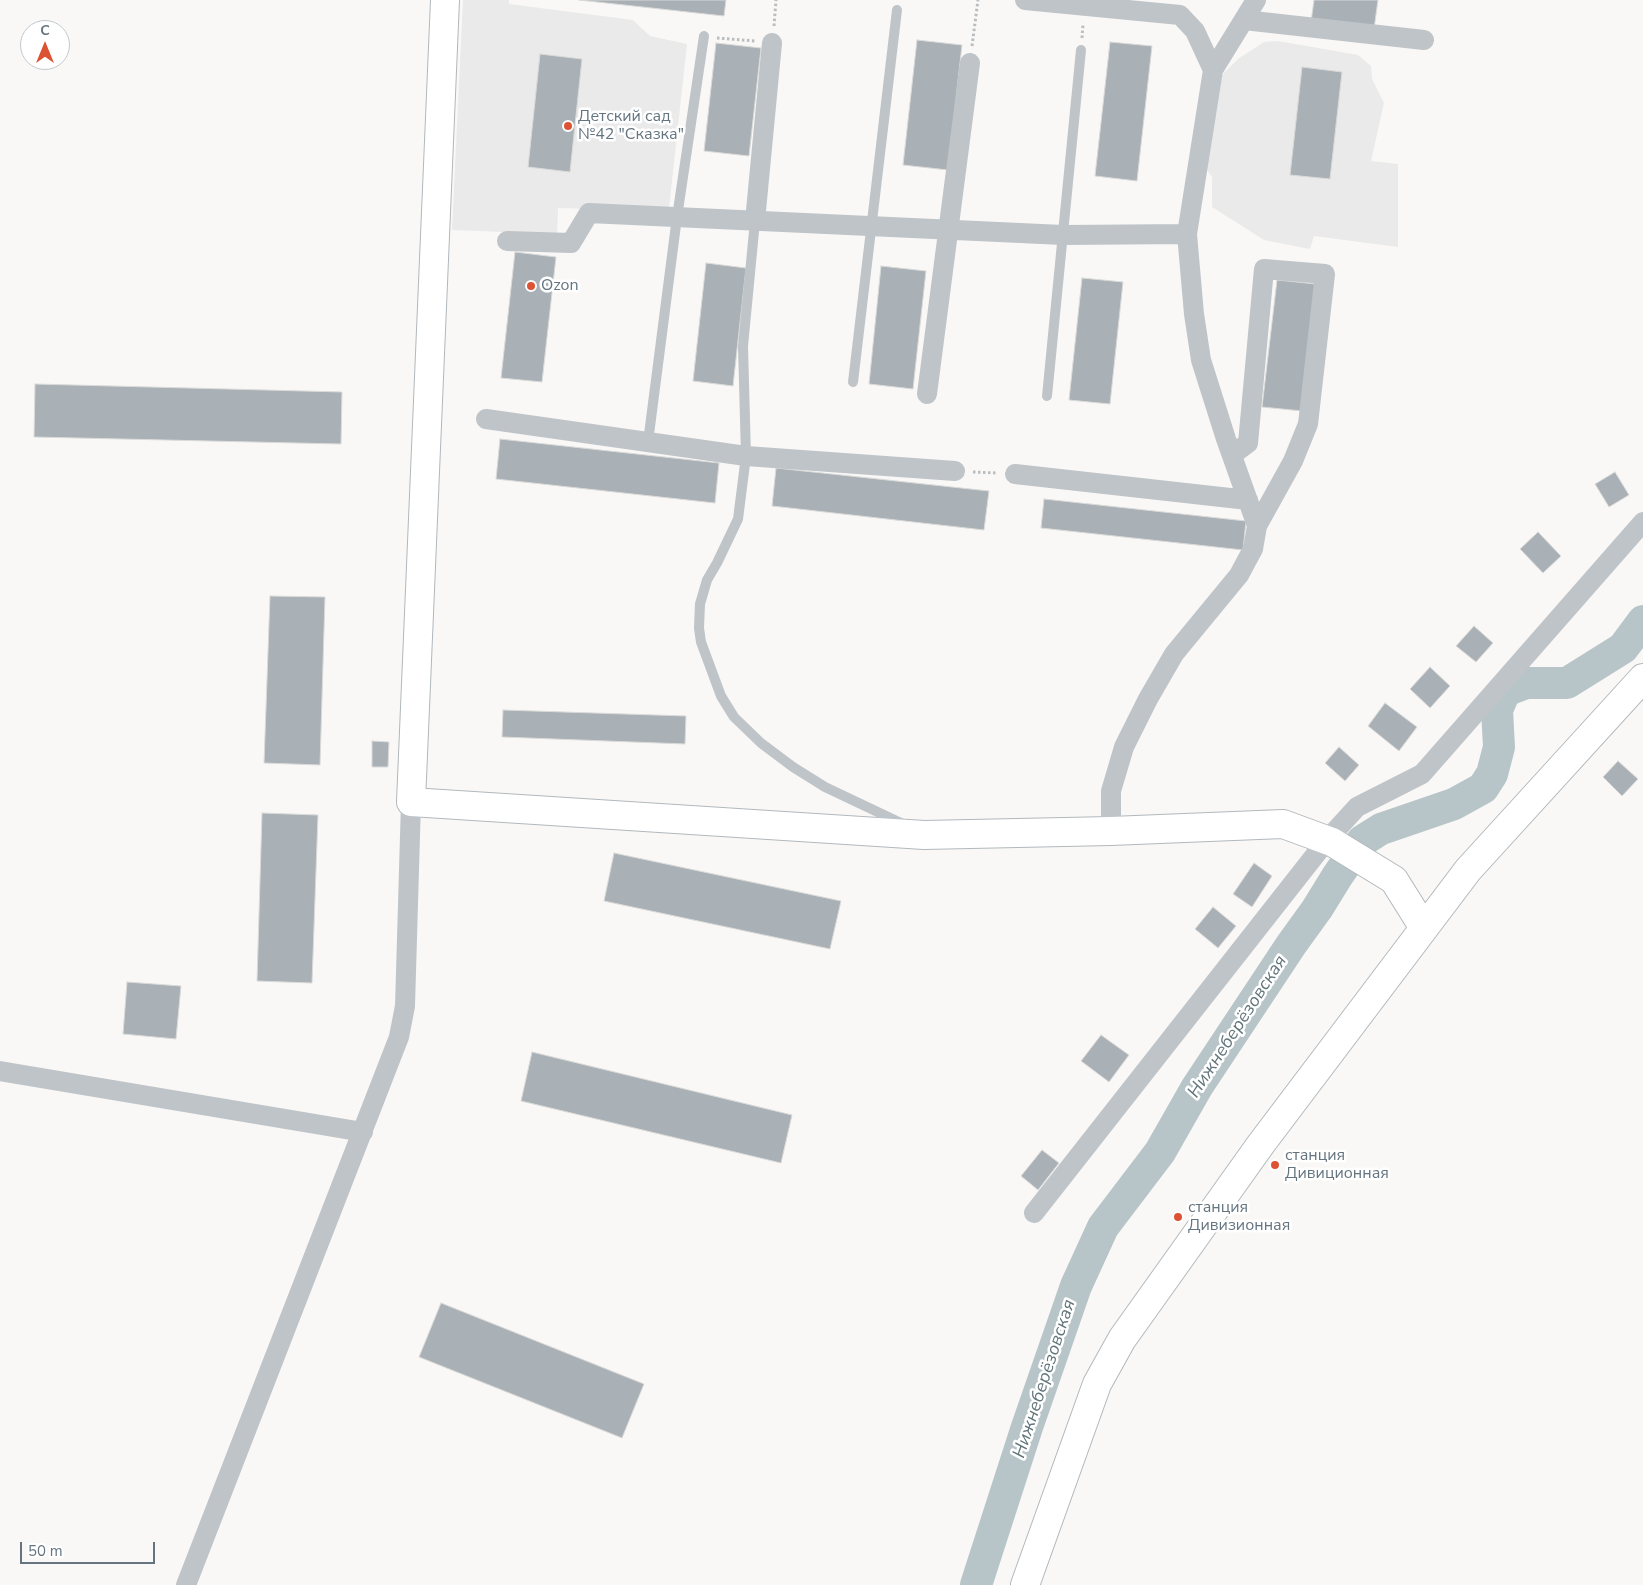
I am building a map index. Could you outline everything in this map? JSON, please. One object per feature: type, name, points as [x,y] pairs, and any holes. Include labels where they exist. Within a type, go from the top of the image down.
[{"type":"street","points":[[186,1585],[399,1037],[404,1006],[445,0]]},
{"type":"street","points":[[1024,0],[1062,2],[1085,6],[1181,8],[1195,31],[1213,70]]},
{"type":"street","points":[[1256,0],[1213,70],[1187,234],[1201,360],[1257,526]]},
{"type":"street","points":[[1244,20],[1424,40]]},
{"type":"street","points":[[755,221],[772,43]]},
{"type":"street","points":[[928,394],[970,63]]},
{"type":"street","points":[[507,241],[571,242],[589,213],[1063,235],[1187,234]]},
{"type":"street","points":[[1111,831],[1111,791],[1124,747],[1148,699],[1174,654],[1248,560],[1253,549],[1257,526],[1293,461],[1308,424],[1325,274],[1264,269],[1248,443],[1232,455]]},
{"type":"street","points":[[486,419],[746,456],[955,471]]},
{"type":"street","points":[[1015,474],[1248,500]]},
{"type":"street","points":[[1034,1213],[1327,840],[1357,806],[1422,774],[1643,522]]},
{"type":"street","points":[[1025,1585],[1096,1384],[1122,1339],[1261,1144],[1468,870],[1643,678]]},
{"type":"street","points":[[411,802],[924,834],[1111,831],[1283,824],[1327,840],[1394,880],[1424,928]]},
{"type":"street","points":[[0,1071],[363,1132]]},
{"type":"lane","points":[[853,382],[897,10]]},
{"type":"lane","points":[[648,442],[677,217],[704,36]]},
{"type":"lane","points":[[1047,396],[1081,50]]},
{"type":"lane","points":[[755,221],[743,346],[746,456],[738,519],[718,563],[707,580],[700,604],[699,628],[701,642],[721,696],[734,718],[761,743],[793,767],[825,787],[924,834]]},
{"type":"path","points":[[704,36],[772,43],[776,0]]},
{"type":"path","points":[[970,63],[978,0]]},
{"type":"path","points":[[1081,50],[1085,6]]},
{"type":"path","points":[[955,471],[1015,474]]},
{"type":"shaded area","name":"Детский сад №42 \"Сказка\"","points":[[463,0],[509,0],[509,4],[633,20],[650,36],[687,44],[669,208],[660,211],[558,208],[557,234],[452,230]]},
{"type":"shaded area","points":[[1278,41],[1358,55],[1371,66],[1372,79],[1384,103],[1371,161],[1398,164],[1398,247],[1314,236],[1310,249],[1264,240],[1212,207],[1212,177],[1203,164],[1222,75],[1238,59],[1264,42]]},
{"type":"building","points":[[579,0],[726,0],[724,16]]},
{"type":"building","points":[[1314,0],[1378,0],[1374,29],[1311,22]]},
{"type":"building","points":[[917,40],[962,45],[948,170],[903,165]]},
{"type":"building","points":[[1110,42],[1152,46],[1137,181],[1095,176]]},
{"type":"building","points":[[716,43],[761,48],[749,156],[704,151]]},
{"type":"building","points":[[540,54],[582,59],[570,172],[528,167]]},
{"type":"building","points":[[1302,67],[1342,72],[1330,179],[1290,175]]},
{"type":"building","points":[[515,252],[556,257],[542,382],[501,378]]},
{"type":"building","points":[[706,263],[746,268],[733,386],[693,381]]},
{"type":"building","points":[[881,266],[926,271],[913,389],[869,384]]},
{"type":"building","points":[[1082,278],[1123,282],[1110,404],[1069,400]]},
{"type":"building","points":[[1277,280],[1316,284],[1302,411],[1262,407]]},
{"type":"building","points":[[35,384],[342,392],[341,444],[34,437]]},
{"type":"building","points":[[500,439],[719,463],[715,503],[496,479]]},
{"type":"building","points":[[776,468],[989,491],[984,530],[772,506]]},
{"type":"building","points":[[1615,472],[1629,495],[1609,507],[1595,484]]},
{"type":"building","points":[[1044,499],[1246,521],[1243,550],[1041,528]]},
{"type":"building","points":[[1538,532],[1561,556],[1543,573],[1520,549]]},
{"type":"building","points":[[270,596],[325,597],[320,765],[264,763]]},
{"type":"building","points":[[1474,626],[1493,643],[1476,662],[1456,646]]},
{"type":"building","points":[[1430,667],[1450,686],[1430,708],[1410,689]]},
{"type":"building","points":[[1385,703],[1417,727],[1399,751],[1368,726]]},
{"type":"building","points":[[503,710],[686,716],[685,744],[502,737]]},
{"type":"building","points":[[372,741],[389,742],[388,767],[372,767]]},
{"type":"building","points":[[1339,747],[1359,765],[1345,781],[1325,763]]},
{"type":"building","points":[[1618,761],[1638,779],[1622,796],[1603,777]]},
{"type":"building","points":[[262,813],[318,815],[312,983],[257,981]]},
{"type":"building","points":[[614,853],[841,901],[830,949],[604,901]]},
{"type":"building","points":[[1254,863],[1272,876],[1252,907],[1233,894]]},
{"type":"building","points":[[1213,907],[1236,926],[1218,948],[1195,929]]},
{"type":"building","points":[[127,982],[181,986],[176,1039],[123,1034]]},
{"type":"building","points":[[1101,1035],[1129,1055],[1109,1082],[1081,1061]]},
{"type":"building","points":[[532,1052],[792,1115],[781,1163],[521,1101]]},
{"type":"building","points":[[1042,1150],[1059,1163],[1038,1190],[1021,1176]]},
{"type":"building","points":[[441,1303],[644,1384],[622,1438],[419,1357]]},
{"type":"waterway","name":"Нижнеберёзовская","points":[[976,1585],[1027,1427],[1076,1286],[1103,1227],[1160,1152],[1197,1087],[1338,875],[1362,841],[1381,829],[1454,804],[1483,788],[1492,774],[1499,747],[1497,710],[1505,691],[1526,683],[1567,683],[1623,648],[1643,621]]},
{"type":"place","name":"Детский сад №42 \"Сказка\"","points":[[568,126]]},
{"type":"place","name":"Ozon","points":[[531,286]]},
{"type":"place","name":"станция Дивиционная","points":[[1275,1165]]},
{"type":"place","name":"станция Дивизионная","points":[[1178,1217]]}]
